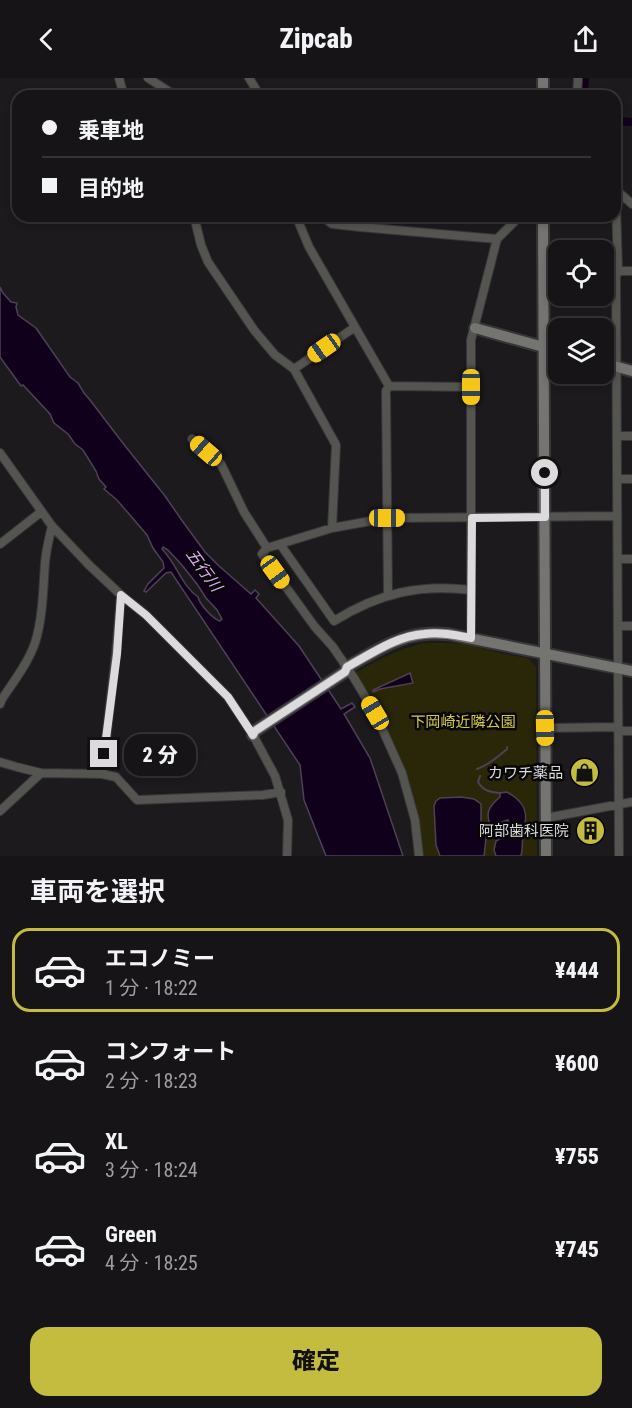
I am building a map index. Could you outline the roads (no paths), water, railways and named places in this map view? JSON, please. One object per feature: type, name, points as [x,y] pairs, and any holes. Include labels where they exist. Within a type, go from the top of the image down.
[{"type":"street","points":[[148,78],[167,90]]},
{"type":"street","points":[[621,194],[632,204]]},
{"type":"street","points":[[195,222],[208,262],[254,330],[275,355],[294,369],[336,445],[332,528]]},
{"type":"street","points":[[299,222],[309,247],[389,386]]},
{"type":"street","points":[[330,222],[497,239]]},
{"type":"street","points":[[471,638],[471,340],[497,239],[514,222]]},
{"type":"street","points":[[543,222],[546,856]]},
{"type":"street","points":[[617,222],[619,856]]},
{"type":"street","points":[[618,271],[632,271]]},
{"type":"street","points":[[294,369],[355,327]]},
{"type":"street","points":[[475,328],[548,348]]},
{"type":"street","points":[[614,365],[632,371]]},
{"type":"street","points":[[389,386],[471,387]]},
{"type":"street","points":[[388,595],[386,391],[389,386]]},
{"type":"street","points":[[618,436],[632,436]]},
{"type":"street","points":[[192,439],[221,464],[244,513],[267,548]]},
{"type":"street","points":[[0,453],[52,526],[89,565],[146,615],[228,697],[254,733],[281,792],[288,820],[287,856]]},
{"type":"street","points":[[618,479],[632,479]]},
{"type":"street","points":[[0,543],[41,512]]},
{"type":"street","points":[[419,856],[415,820],[402,773],[376,715],[333,646],[315,627],[262,554],[267,548],[332,528],[387,518],[617,516]]},
{"type":"street","points":[[0,704],[34,645],[40,623],[45,560],[52,526]]},
{"type":"street","points":[[280,544],[334,621],[351,610],[388,595],[412,590],[448,588],[471,590]]},
{"type":"street","points":[[618,559],[632,559]]},
{"type":"street","points":[[102,774],[117,654],[121,595]]},
{"type":"street","points":[[618,626],[632,626]]},
{"type":"street","points":[[254,733],[346,670],[388,644],[410,636],[448,634],[632,670]]},
{"type":"street","points":[[545,728],[632,731]]},
{"type":"street","points":[[0,762],[41,773],[102,774],[116,777],[138,800],[263,795],[281,792]]},
{"type":"street","points":[[0,811],[41,773]]},
{"type":"street","points":[[546,818],[632,802]]},
{"type":"water","name":"五行川","points":[[0,287],[11,302],[17,303],[18,315],[36,328],[70,377],[78,383],[205,552],[251,594],[255,590],[259,594],[256,598],[299,646],[341,709],[352,703],[355,707],[344,714],[370,758],[403,856],[326,856],[304,800],[300,765],[171,572],[166,573],[146,592],[144,591],[164,568],[163,562],[147,535],[117,500],[104,489],[106,487],[83,450],[54,423],[50,414],[23,385],[21,386],[0,357]],"holes":[[[163,547],[168,550],[217,610],[222,619],[220,621],[204,608],[162,549]]]},
{"type":"water","points":[[410,673],[413,683],[373,692],[373,690]]},
{"type":"water","points":[[507,792],[524,808],[526,818],[521,856],[496,856],[494,850],[496,841],[502,838],[505,830],[510,828],[508,820],[501,822],[501,827],[495,831],[492,830],[488,812],[500,797],[500,793]]},
{"type":"water","points":[[440,798],[474,799],[481,804],[481,823],[486,838],[484,856],[440,856],[436,845],[434,806]]},
{"type":"waterway","points":[[584,90],[585,78]]},
{"type":"waterway","points":[[621,121],[632,122]]},
{"type":"waterway","points":[[477,769],[496,758],[507,747]]},
{"type":"waterway","points":[[480,776],[478,782],[482,787],[500,793]]},
{"type":"place","name":"カワチ薬品","points":[[584,773]]},
{"type":"place","name":"阿部歯科医院","points":[[590,831]]},
{"type":"park label","name":"下岡崎近隣公園","points":[[463,722]]}]
